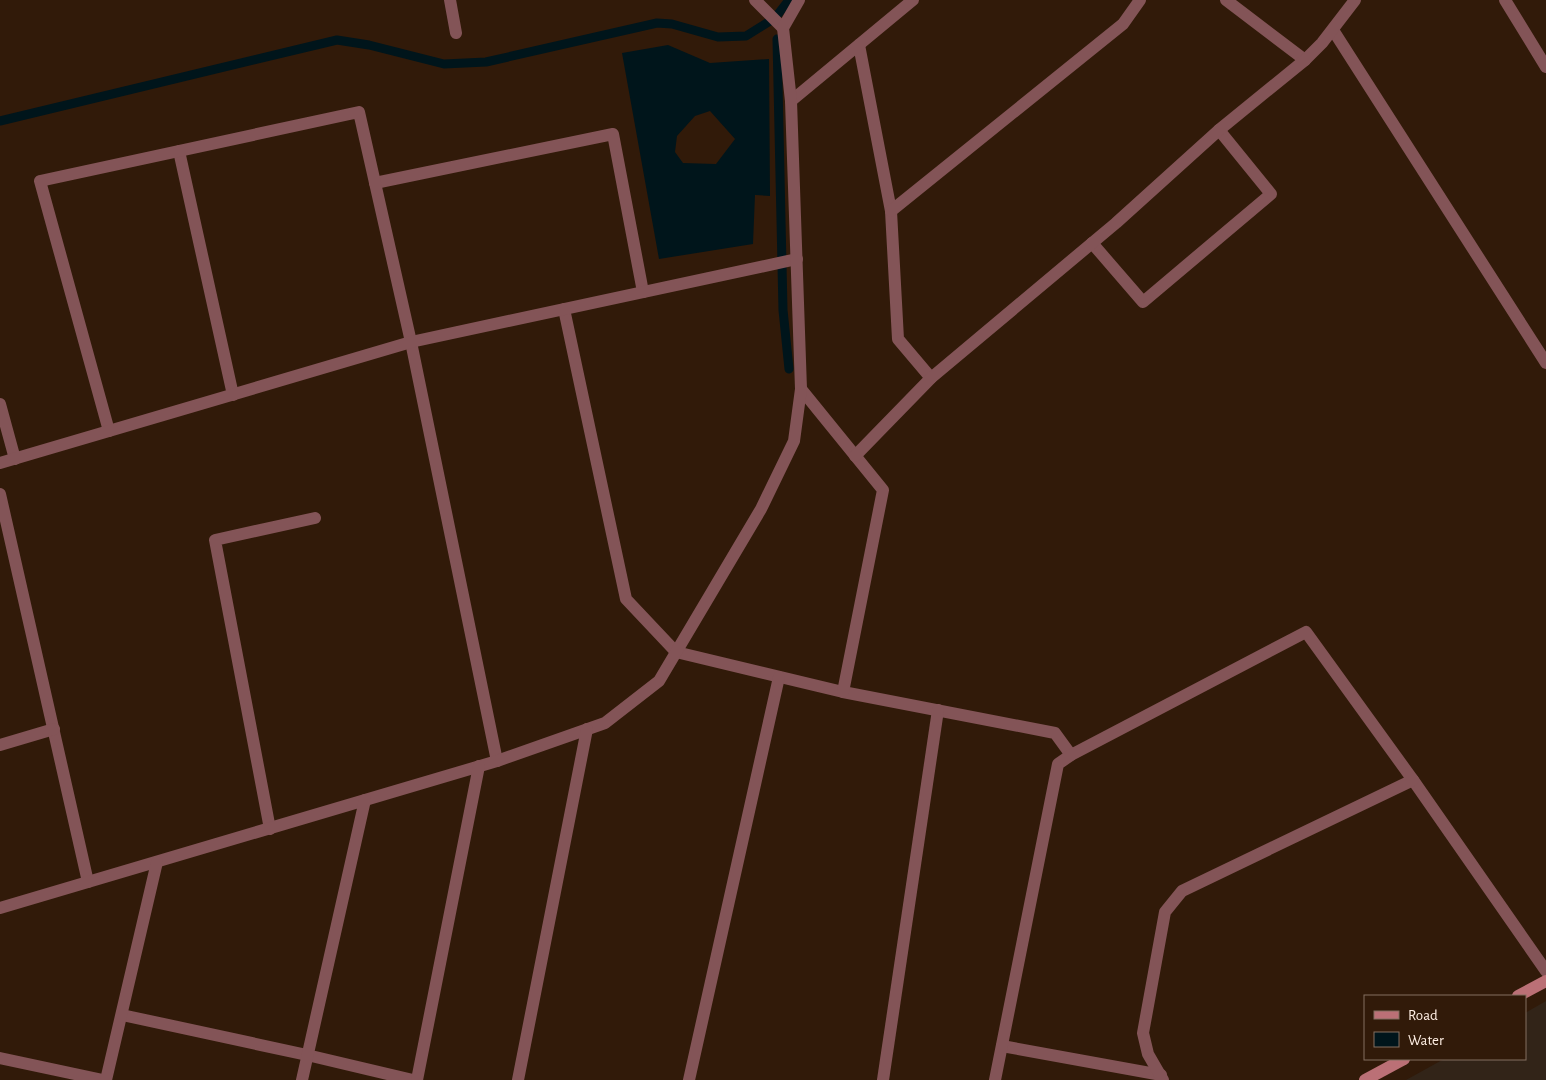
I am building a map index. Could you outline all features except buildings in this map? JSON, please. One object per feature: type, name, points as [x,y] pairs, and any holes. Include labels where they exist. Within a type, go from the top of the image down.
[{"type":"street","points":[[450,0],[456,33]]},
{"type":"street","points":[[755,0],[783,28]]},
{"type":"street","points":[[0,908],[497,762],[605,723],[659,681],[761,508],[794,441],[801,389],[798,259],[792,101],[783,28],[799,0]]},
{"type":"street","points":[[792,101],[913,0]]},
{"type":"street","points":[[891,211],[1123,24],[1140,0]]},
{"type":"street","points":[[1226,0],[1305,60]]},
{"type":"street","points":[[855,456],[931,378],[1092,244],[1218,130],[1305,60],[1322,44],[1356,0]]},
{"type":"street","points":[[1505,0],[1546,67]]},
{"type":"street","points":[[1333,30],[1546,363]]},
{"type":"street","points":[[859,45],[891,211],[898,339],[931,378]]},
{"type":"street","points":[[109,431],[40,181],[359,112],[411,342],[497,762]]},
{"type":"street","points":[[1092,244],[1143,302],[1271,194],[1218,130]]},
{"type":"street","points":[[375,183],[613,134],[643,292]]},
{"type":"street","points":[[179,151],[233,395]]},
{"type":"street","points":[[0,463],[411,342],[798,259]]},
{"type":"street","points":[[564,310],[626,599],[676,652],[843,692],[1055,733],[1070,755]]},
{"type":"street","points":[[801,389],[883,490],[843,692]]},
{"type":"street","points":[[0,404],[15,459]]},
{"type":"street","points":[[0,494],[88,882]]},
{"type":"street","points":[[270,829],[215,540],[316,518]]},
{"type":"street","points":[[995,1080],[1058,764],[1070,755],[1306,632],[1413,780],[1546,971]]},
{"type":"street","points":[[689,1080],[779,677]]},
{"type":"street","points":[[883,1080],[938,710]]},
{"type":"street","points":[[0,744],[54,729]]},
{"type":"street","points":[[518,1080],[587,729]]},
{"type":"street","points":[[122,1015],[415,1080],[479,766]]},
{"type":"street","points":[[1162,1078],[1148,1054],[1143,1032],[1165,912],[1170,905],[1182,892],[1413,780]]},
{"type":"street","points":[[302,1080],[365,800]]},
{"type":"street","points":[[0,1058],[104,1080],[122,1015],[157,862]]},
{"type":"street","points":[[1520,995],[1546,981]]},
{"type":"street","points":[[1002,1046],[1162,1078]]},
{"type":"street","points":[[1365,1080],[1402,1060]]},
{"type":"shaded area","points":[[1546,1001],[1546,1080],[1406,1080],[1442,1060],[1526,1060],[1526,1012]]},
{"type":"water","points":[[668,45],[710,63],[769,59],[770,196],[755,195],[753,244],[659,259],[622,53]],"holes":[[[710,111],[735,139],[716,164],[683,163],[675,152],[677,136],[695,116]]]},
{"type":"waterway","points":[[0,121],[337,40],[369,45],[444,64],[486,62],[657,23],[672,24],[718,37],[746,36],[775,18],[789,0]]},
{"type":"waterway","points":[[777,39],[783,310],[789,369]]}]
